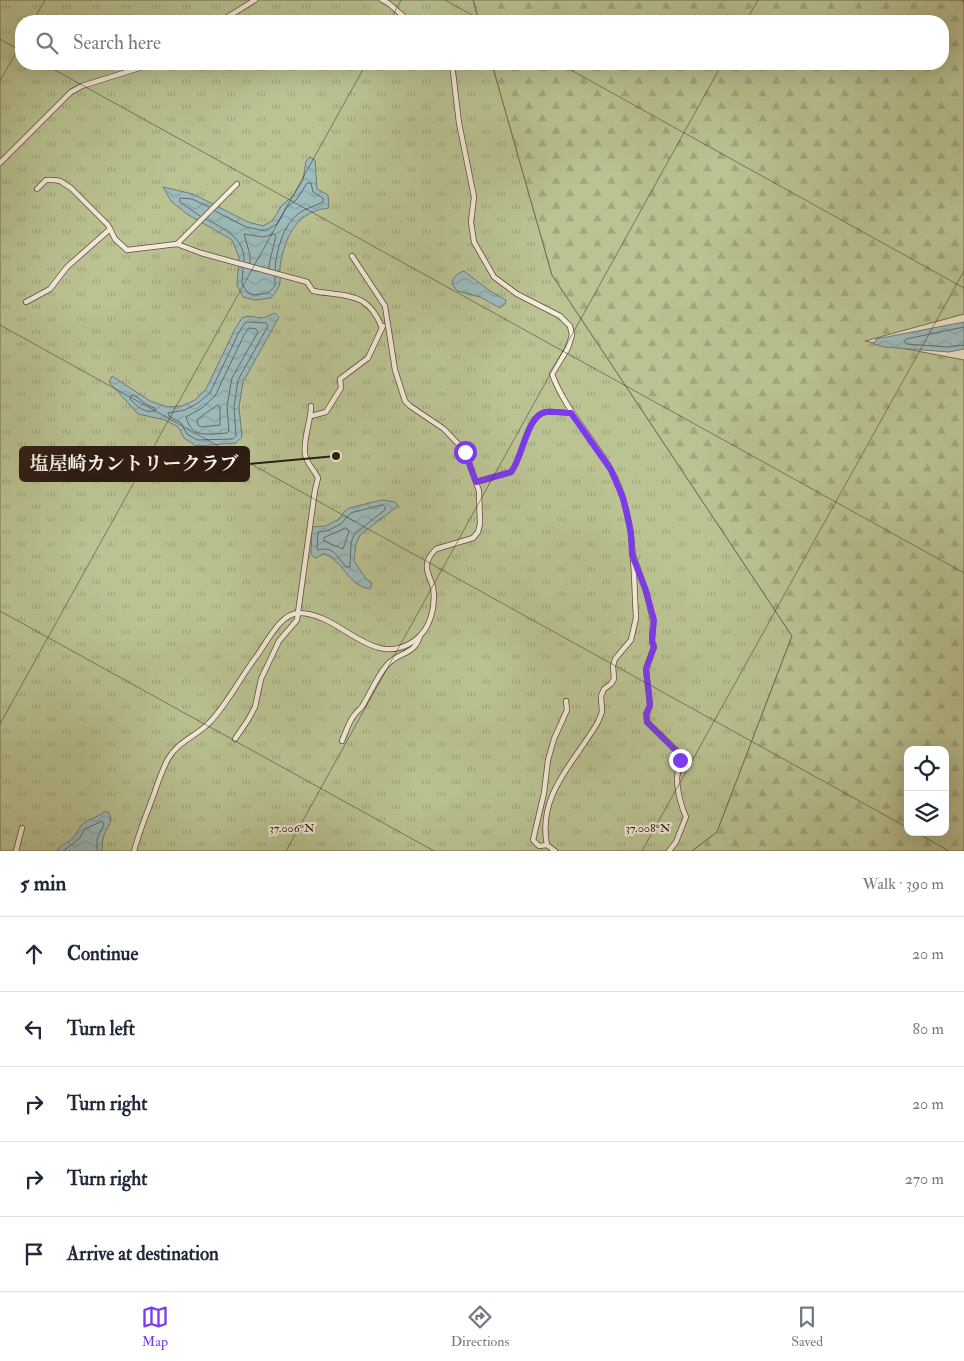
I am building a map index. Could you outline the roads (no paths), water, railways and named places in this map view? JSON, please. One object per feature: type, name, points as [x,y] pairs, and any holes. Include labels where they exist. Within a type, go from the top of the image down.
[{"type":"lane","points":[[231,15],[255,0]]},
{"type":"lane","points":[[382,0],[402,15]]},
{"type":"lane","points":[[0,163],[71,92],[82,86],[133,70]]},
{"type":"lane","points":[[453,70],[460,124],[474,197],[471,222],[474,242],[494,277],[516,294],[560,316],[570,326],[572,335],[568,348],[552,374],[556,386],[571,413],[611,470],[623,498],[631,532],[636,618],[634,630],[631,640],[615,659],[613,666],[614,679],[604,689],[601,696],[602,712],[598,722],[553,792],[546,814],[545,835],[547,845],[555,851]]},
{"type":"lane","points":[[37,189],[46,180],[60,181],[71,188],[103,220],[115,239],[127,250],[177,244],[201,253],[307,282],[313,291],[360,298],[377,314],[382,328]]},
{"type":"lane","points":[[177,244],[237,184]]},
{"type":"lane","points":[[26,302],[50,289],[66,267],[110,229]]},
{"type":"lane","points":[[134,851],[164,766],[174,750],[183,741],[210,722],[222,709],[241,677],[279,624],[298,613],[310,614],[331,621],[358,640],[372,646],[384,649],[403,647],[415,640],[426,630],[430,621],[434,604],[433,588],[426,564],[431,553],[436,549],[473,538],[478,532],[480,524],[479,491],[465,452],[458,442],[444,430],[405,401],[395,370],[385,306],[352,256]]},
{"type":"lane","points":[[311,416],[326,412],[341,388],[340,379],[368,358],[386,318]]},
{"type":"lane","points":[[235,739],[255,707],[258,687],[264,670],[279,641],[298,620],[318,478],[313,468],[308,464],[305,454],[311,406]]},
{"type":"lane","points":[[476,482],[511,472],[519,459],[532,422],[538,416],[545,412],[571,413]]},
{"type":"lane","points":[[632,555],[646,591],[654,620],[652,641],[654,647],[646,669],[650,705],[646,714],[647,722],[679,754],[680,760],[677,778],[682,808],[686,817],[676,842],[668,851]]},
{"type":"lane","points":[[342,741],[356,713],[363,706],[382,671],[395,657],[404,656],[410,652],[416,646],[420,635]]},
{"type":"lane","points":[[547,845],[545,847],[539,846],[533,840],[544,792],[548,760],[554,739],[567,710],[566,701]]},
{"type":"lane","points":[[16,851],[22,828]]},
{"type":"water","points":[[310,157],[315,160],[317,189],[328,195],[329,208],[309,214],[296,225],[287,241],[281,261],[280,284],[271,298],[255,300],[243,297],[237,285],[239,257],[232,240],[187,214],[171,201],[163,187],[193,194],[248,222],[263,226],[273,220],[282,205],[293,196],[303,180],[306,161]]},
{"type":"water","points":[[464,271],[490,291],[506,300],[505,304],[500,308],[480,297],[457,291],[452,284],[456,276]]},
{"type":"water","points":[[275,313],[279,317],[243,382],[239,407],[242,437],[236,443],[196,446],[184,438],[178,427],[165,420],[138,414],[109,382],[112,376],[150,401],[167,407],[182,406],[195,400],[206,389],[242,318],[247,316],[263,318]]},
{"type":"water","points":[[964,322],[964,349],[949,352],[884,347],[874,344],[876,339]]},
{"type":"water","points":[[382,500],[395,502],[398,506],[360,535],[356,544],[354,561],[367,580],[372,583],[370,589],[356,583],[330,557],[324,554],[315,558],[311,554],[312,527],[326,526],[339,519],[349,508]]},
{"type":"water","points":[[104,812],[108,812],[110,819],[101,851],[57,851],[62,845],[72,839],[83,824]]},
{"type":"place","name":"塩屋崎カントリークラブ","points":[[336,456]]}]
